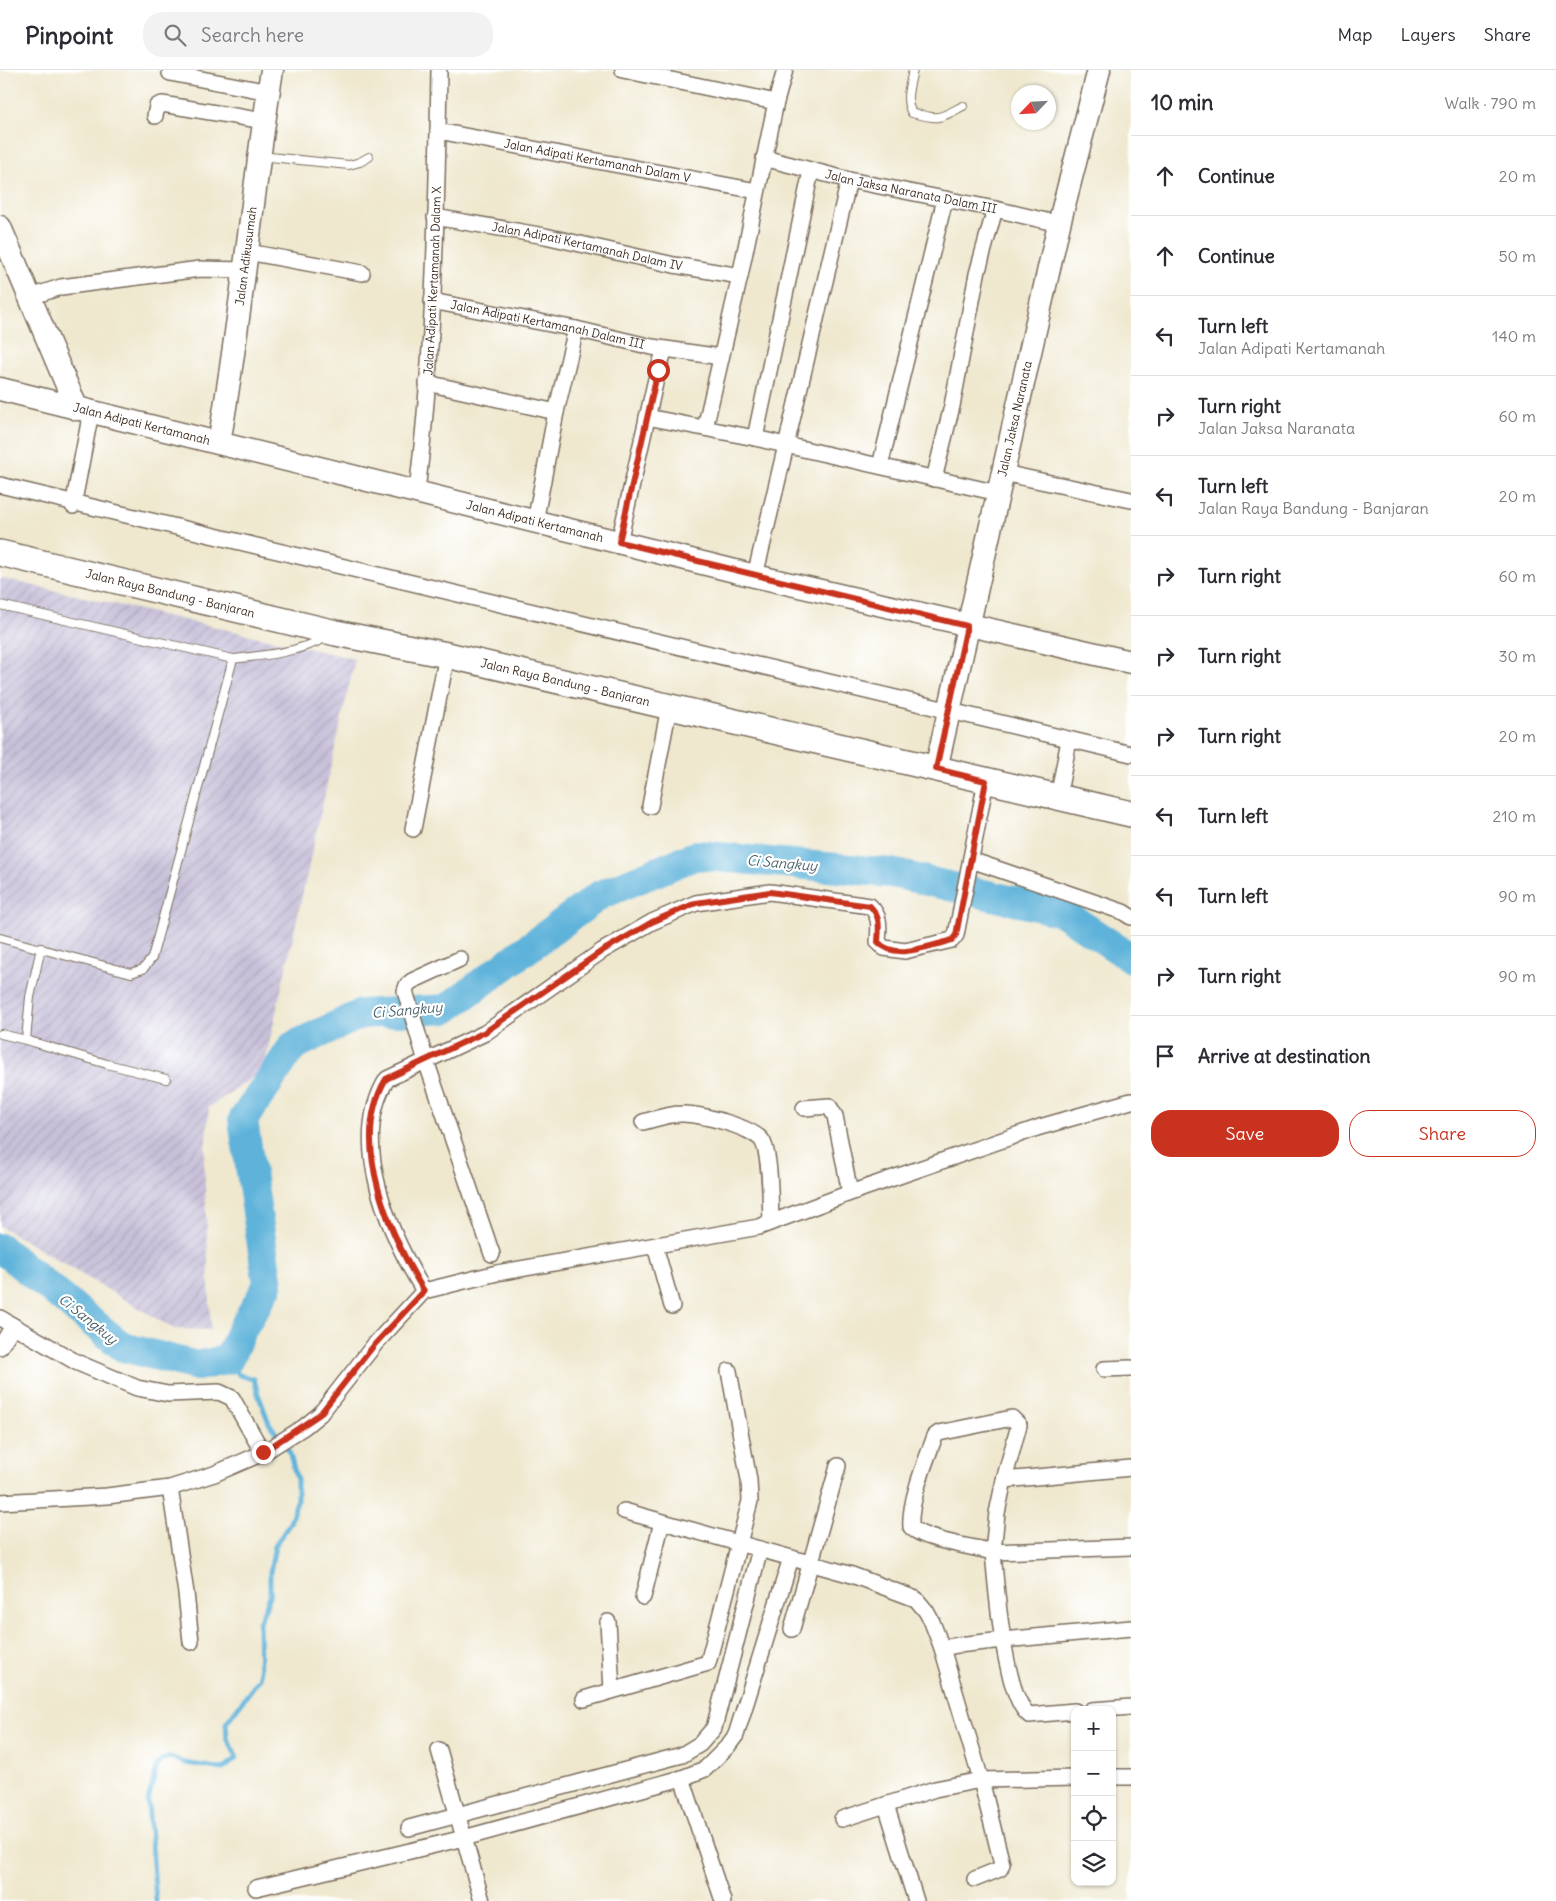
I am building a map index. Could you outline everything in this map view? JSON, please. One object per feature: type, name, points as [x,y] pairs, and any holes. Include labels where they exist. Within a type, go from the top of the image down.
[{"type":"main road","name":"Jalan Jaksa Naranata","points":[[936,769],[1059,224],[1099,70]]},
{"type":"main road","name":"Jalan Adikusumah","points":[[219,443],[247,261],[258,156],[270,81]]},
{"type":"main road","points":[[0,227],[30,297],[84,410]]},
{"type":"main road","name":"Jalan Adipati Kertamanah","points":[[0,389],[755,576],[1131,662]]},
{"type":"main road","name":"Jalan Raya Bandung - Banjaran","points":[[0,553],[336,633],[447,655],[1131,814]]},
{"type":"street","name":"Jalan Adipati Kertamanah Dalam X","points":[[417,491],[432,301],[439,70]]},
{"type":"street","points":[[623,70],[776,102]]},
{"type":"street","points":[[705,428],[740,276],[776,102],[785,70]]},
{"type":"street","points":[[170,73],[270,81]]},
{"type":"street","points":[[155,116],[157,106],[162,104],[264,121]]},
{"type":"street","name":"Jalan Adipati Kertamanah Dalam V","points":[[438,131],[757,191]]},
{"type":"street","name":"Jalan Jaksa Naranata Dalam III","points":[[764,158],[849,180],[995,209],[1059,224]]},
{"type":"street","points":[[754,438],[811,170]]},
{"type":"street","points":[[755,576],[849,180]]},
{"type":"street","points":[[880,466],[945,199]]},
{"type":"street","points":[[934,479],[952,406],[977,274],[995,209]]},
{"type":"street","name":"Jalan Adipati Kertamanah Dalam IV","points":[[435,217],[545,236],[674,264],[740,276]]},
{"type":"street","points":[[30,297],[61,287],[247,261],[362,273]]},
{"type":"street","name":"Jalan Adipati Kertamanah Dalam III","points":[[432,301],[576,329],[665,349],[721,357]]},
{"type":"street","points":[[535,522],[556,412],[576,329]]},
{"type":"street","points":[[619,542],[658,370],[665,349]]},
{"type":"street","points":[[427,383],[556,412]]},
{"type":"street","points":[[74,502],[74,506],[84,410]]},
{"type":"street","points":[[647,417],[754,438],[934,479],[1000,483],[1131,500]]},
{"type":"street","points":[[0,485],[1131,754]]},
{"type":"street","points":[[413,829],[447,655]]},
{"type":"street","points":[[650,806],[669,707]]},
{"type":"street","points":[[1058,798],[1069,740]]},
{"type":"street","points":[[424,1291],[398,1242],[382,1203],[373,1160],[371,1134],[379,1091],[386,1079],[485,1032],[610,946],[652,922],[696,903],[770,892],[870,906],[879,920],[878,942],[884,948],[904,951],[952,940],[956,935],[986,781]]},
{"type":"street","points":[[971,861],[1123,912],[1131,917]]},
{"type":"street","points":[[460,959],[412,981],[407,985],[405,991],[420,1044],[492,1254]]},
{"type":"street","points":[[0,1502],[107,1496],[170,1488],[214,1474],[274,1445],[320,1414],[375,1344],[424,1291],[497,1273],[759,1227],[850,1193],[1040,1127],[1131,1101]]},
{"type":"street","points":[[804,1108],[828,1106],[832,1108],[850,1193]]},
{"type":"street","points":[[643,1122],[678,1114],[694,1114],[751,1131],[762,1140],[767,1152],[771,1222]]},
{"type":"street","points":[[655,1246],[672,1306]]},
{"type":"street","points":[[0,1347],[6,1322],[76,1362],[137,1388],[168,1394],[219,1392],[232,1398],[274,1445]]},
{"type":"street","points":[[1104,1369],[1131,1368]]},
{"type":"street","points":[[584,1698],[708,1663],[750,1501],[749,1480],[729,1371]]},
{"type":"street","points":[[1071,1711],[1028,1715],[1025,1712],[1015,1692],[1003,1640],[993,1552],[1004,1480],[1019,1425],[1012,1418],[939,1433],[935,1436],[910,1519],[911,1527],[916,1532],[993,1552],[1131,1547]]},
{"type":"street","points":[[792,1630],[838,1466]]},
{"type":"street","points":[[1004,1480],[1131,1468]]},
{"type":"street","points":[[170,1488],[186,1593],[191,1642]]},
{"type":"street","points":[[624,1511],[852,1576],[916,1600],[929,1616],[942,1648],[981,1780],[1002,1864],[1000,1869],[975,1879]]},
{"type":"street","points":[[643,1596],[662,1522]]},
{"type":"street","points":[[409,1828],[682,1756],[700,1744],[714,1728],[760,1549]]},
{"type":"street","points":[[256,1888],[464,1838],[682,1778],[705,1769],[736,1735],[791,1558]]},
{"type":"street","points":[[608,1622],[612,1690]]},
{"type":"street","points":[[942,1648],[958,1644],[1131,1628]]},
{"type":"street","points":[[1116,1708],[1131,1707]]},
{"type":"street","points":[[439,1750],[482,1901]]},
{"type":"street","points":[[1116,1777],[1131,1777]]},
{"type":"street","points":[[682,1778],[723,1901]]},
{"type":"street","points":[[842,1820],[935,1789],[981,1780],[1071,1778]]},
{"type":"street","points":[[886,1805],[916,1901]]},
{"type":"lane","points":[[913,70],[906,98],[912,113],[934,119],[962,106]]},
{"type":"lane","points":[[258,156],[349,166],[369,157]]},
{"type":"lane","points":[[0,605],[233,659],[280,654],[305,648],[336,633]]},
{"type":"lane","points":[[0,938],[131,973],[143,969],[152,958],[233,659]]},
{"type":"lane","points":[[26,1040],[30,997],[41,948]]},
{"type":"lane","points":[[1,1034],[166,1079]]},
{"type":"shaded area","points":[[0,578],[355,659],[263,1071],[209,1107],[204,1162],[211,1330],[174,1329],[0,1226]]},
{"type":"waterway","name":"Ci Sangkuy","points":[[0,1248],[123,1347],[197,1366],[229,1359],[240,1333],[268,1285],[243,1120],[293,1046],[361,1014],[446,1009],[600,895],[697,855],[892,873],[1062,912],[1131,958]]},
{"type":"waterway","points":[[156,1901],[148,1802],[157,1766],[162,1760],[170,1757],[185,1763],[223,1769],[237,1758],[227,1738],[226,1723],[260,1678],[259,1623],[270,1596],[270,1572],[275,1546],[290,1523],[297,1501],[297,1480],[289,1451],[269,1423],[254,1379],[239,1375],[229,1359]]},
{"type":"route","points":[[263,1452],[304,1427],[320,1414],[333,1400],[375,1344],[424,1291],[398,1242],[382,1203],[373,1160],[371,1134],[375,1107],[379,1091],[386,1079],[485,1032],[602,951],[652,922],[696,903],[770,892],[870,906],[879,920],[878,942],[884,948],[895,951],[904,951],[946,942],[952,940],[956,935],[986,781],[936,769],[967,626],[619,542],[658,370]]}]
